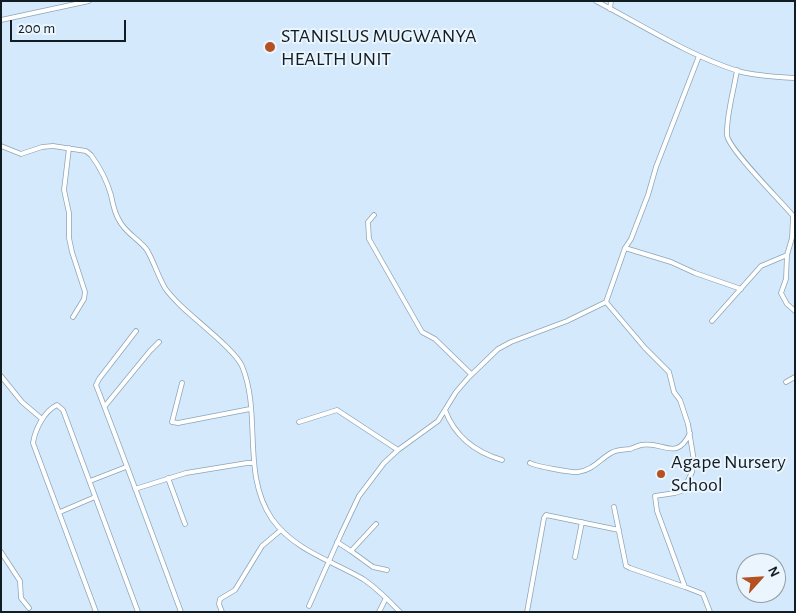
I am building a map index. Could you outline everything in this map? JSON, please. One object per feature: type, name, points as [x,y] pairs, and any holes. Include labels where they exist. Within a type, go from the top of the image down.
[{"type":"street","points":[[1,20],[88,1]]},
{"type":"street","points":[[596,1],[699,56],[748,73],[795,78]]},
{"type":"street","points":[[610,9],[611,1]]},
{"type":"street","points":[[309,606],[359,496],[376,472],[398,450],[438,421],[456,392],[471,374],[504,345],[561,324],[606,302],[699,56]]},
{"type":"street","points":[[737,70],[727,126],[727,137],[737,154],[794,217],[792,238],[787,254],[786,278],[781,293],[786,304],[795,312]]},
{"type":"street","points":[[1,146],[21,154],[42,147],[69,148],[86,151],[95,161],[111,195],[114,211],[119,221],[147,251],[166,289],[180,306],[223,344],[240,362],[248,383],[254,463],[262,500],[268,512],[281,530],[299,545],[363,580],[400,612]]},
{"type":"street","points":[[69,148],[64,190],[69,213],[69,238],[85,292],[84,299],[73,317]]},
{"type":"street","points":[[374,215],[368,222],[368,239],[422,332],[435,339],[471,374]]},
{"type":"street","points":[[625,248],[671,262],[695,273],[742,289]]},
{"type":"street","points":[[712,321],[761,266],[787,254]]},
{"type":"street","points":[[606,302],[645,348],[669,372],[674,392],[685,413],[694,461],[686,485],[675,493],[655,496],[658,511],[685,587]]},
{"type":"street","points":[[136,331],[96,385],[181,612]]},
{"type":"street","points":[[105,406],[159,342]]},
{"type":"street","points":[[1,376],[22,402],[42,419]]},
{"type":"street","points":[[786,382],[795,377]]},
{"type":"street","points":[[182,383],[172,422],[178,423],[250,408]]},
{"type":"street","points":[[96,612],[33,443],[34,436],[42,419],[54,406],[60,406],[63,410],[138,612]]},
{"type":"street","points":[[299,422],[337,410],[398,450]]},
{"type":"street","points":[[445,410],[453,428],[470,446],[481,453],[502,460]]},
{"type":"street","points":[[530,463],[572,473],[581,472],[592,468],[611,453],[620,449],[630,449],[650,443],[667,450],[671,449],[683,444],[690,433]]},
{"type":"street","points":[[135,489],[168,478],[239,464],[254,463]]},
{"type":"street","points":[[90,481],[126,467]]},
{"type":"street","points":[[168,478],[185,524]]},
{"type":"street","points":[[60,512],[95,498]]},
{"type":"street","points":[[614,508],[626,566],[703,594],[710,612]]},
{"type":"street","points":[[526,612],[546,515],[619,530]]},
{"type":"street","points":[[575,556],[582,522]]},
{"type":"street","points":[[351,551],[376,524]]},
{"type":"street","points":[[222,612],[219,604],[220,599],[235,590],[262,546],[281,530]]},
{"type":"street","points":[[337,542],[373,567],[387,570]]},
{"type":"street","points":[[1,552],[20,581],[21,598],[29,608]]},
{"type":"street","points":[[379,612],[386,598]]},
{"type":"place","name":"STANISLUS MUGWANYA HEALTH UNIT","points":[[270,47]]},
{"type":"place","name":"Agape Nursery School","points":[[661,474]]}]
